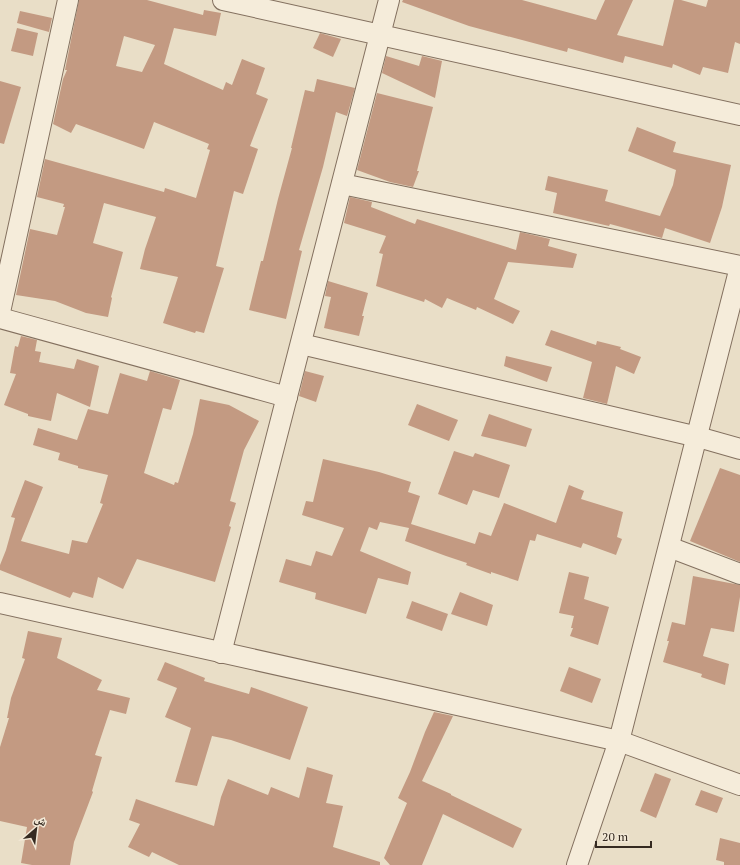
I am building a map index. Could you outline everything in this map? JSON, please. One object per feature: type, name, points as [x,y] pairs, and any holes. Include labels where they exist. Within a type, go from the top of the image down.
[{"type":"street","points":[[0,312],[68,0]]},
{"type":"street","points":[[223,0],[740,115]]},
{"type":"street","points":[[222,652],[389,0]]},
{"type":"street","points":[[342,184],[740,267],[698,437],[619,741],[577,865]]},
{"type":"street","points":[[0,318],[287,397]]},
{"type":"street","points":[[301,344],[740,448]]},
{"type":"street","points":[[669,547],[740,574]]},
{"type":"street","points":[[0,603],[619,741],[740,785]]},
{"type":"building","points":[[79,0],[147,0],[203,15],[204,10],[221,13],[216,36],[174,28],[164,64],[223,90],[226,82],[232,85],[242,59],[265,68],[256,94],[268,99],[250,146],[258,149],[243,194],[234,191],[216,266],[224,268],[204,333],[196,331],[195,333],[163,323],[178,277],[140,269],[156,217],[104,203],[93,243],[123,252],[111,297],[108,317],[86,313],[55,301],[16,295],[30,229],[57,235],[65,207],[63,207],[64,204],[37,197],[45,159],[164,192],[165,188],[196,198],[210,150],[207,149],[209,144],[154,122],[144,149],[76,124],[71,133],[53,124],[63,79],[67,70],[65,70]],"holes":[[[124,36],[155,45],[142,72],[116,66]]]},
{"type":"building","points":[[403,0],[522,0],[596,20],[605,0],[633,0],[617,35],[663,46],[674,0],[681,0],[706,7],[708,0],[740,0],[740,44],[735,42],[728,73],[703,67],[700,75],[673,64],[672,68],[625,56],[623,63],[568,48],[567,52],[469,26],[402,2]]},
{"type":"building","points":[[20,11],[52,18],[49,32],[17,23]]},
{"type":"building","points":[[17,28],[38,33],[33,56],[11,51]]},
{"type":"building","points":[[320,33],[341,39],[333,57],[313,48]]},
{"type":"building","points":[[386,56],[419,66],[422,56],[442,61],[435,98],[382,73]]},
{"type":"building","points":[[317,79],[355,88],[347,116],[336,112],[323,167],[299,250],[302,251],[286,319],[249,310],[292,148],[305,90],[314,92]]},
{"type":"building","points":[[0,81],[21,87],[4,144],[0,143]]},
{"type":"building","points":[[377,93],[433,107],[417,171],[419,171],[413,187],[390,182],[357,170]]},
{"type":"building","points":[[637,127],[676,142],[673,152],[731,165],[722,207],[710,243],[665,228],[662,238],[610,224],[609,226],[553,213],[557,193],[545,190],[548,176],[608,190],[605,201],[660,216],[673,185],[676,170],[628,151]]},
{"type":"building","points":[[350,197],[372,202],[371,207],[415,224],[417,219],[516,250],[520,232],[550,239],[548,246],[577,254],[573,268],[508,262],[494,299],[520,311],[513,324],[477,307],[476,310],[447,298],[442,308],[425,299],[424,302],[376,286],[383,254],[379,253],[386,236],[344,223]]},
{"type":"building","points":[[328,281],[368,293],[359,336],[324,328],[331,297],[325,296]]},
{"type":"building","points":[[551,330],[596,345],[597,341],[621,347],[620,349],[641,357],[634,374],[616,366],[607,404],[583,398],[592,362],[545,345]]},
{"type":"building","points":[[21,336],[37,340],[35,351],[41,352],[39,362],[74,369],[77,359],[99,366],[90,407],[57,393],[51,421],[28,416],[28,414],[4,405],[16,374],[10,373],[15,346],[18,347]]},
{"type":"building","points":[[506,356],[552,367],[547,382],[504,366]]},
{"type":"building","points":[[150,371],[180,380],[171,410],[163,408],[144,473],[174,485],[175,482],[178,483],[193,434],[200,399],[229,405],[259,421],[244,450],[230,501],[236,503],[229,526],[231,527],[215,582],[137,559],[123,589],[98,577],[93,598],[73,592],[70,598],[0,570],[0,565],[15,518],[11,517],[25,480],[43,487],[21,541],[69,554],[72,540],[87,543],[103,504],[100,503],[108,475],[78,468],[78,466],[58,460],[60,453],[33,445],[38,428],[77,440],[88,409],[108,414],[120,373],[147,381]]},
{"type":"building","points":[[305,371],[324,376],[316,402],[299,396]]},
{"type":"building","points":[[417,404],[458,420],[449,441],[408,425]]},
{"type":"building","points":[[489,414],[532,429],[526,447],[481,436]]},
{"type":"building","points":[[454,451],[473,457],[475,453],[510,465],[499,498],[473,490],[467,505],[438,494]]},
{"type":"building","points":[[323,459],[379,472],[411,482],[408,492],[420,496],[411,524],[475,544],[479,532],[491,536],[504,503],[556,523],[569,485],[584,491],[581,499],[623,512],[617,537],[622,539],[616,555],[583,543],[581,548],[537,534],[535,541],[530,540],[518,581],[491,572],[491,574],[466,565],[467,563],[405,541],[409,528],[380,522],[377,530],[369,527],[360,551],[411,572],[408,585],[378,578],[366,614],[315,599],[316,593],[279,582],[286,559],[311,566],[316,551],[332,556],[344,528],[302,515],[306,501],[313,502]]},
{"type":"building","points":[[720,468],[740,475],[740,562],[690,541]]},
{"type":"building","points":[[569,572],[589,577],[584,599],[609,607],[598,645],[570,636],[573,628],[571,628],[574,616],[559,613]]},
{"type":"building","points":[[693,576],[740,585],[740,597],[734,632],[711,628],[703,656],[729,664],[725,685],[701,677],[702,674],[663,662],[669,641],[667,641],[672,622],[685,625]]},
{"type":"building","points":[[460,592],[493,605],[487,626],[451,614]]},
{"type":"building","points":[[412,601],[448,614],[442,631],[406,618]]},
{"type":"building","points":[[28,631],[62,638],[57,658],[102,680],[97,690],[130,698],[126,714],[110,710],[95,755],[102,757],[92,791],[93,792],[74,842],[70,865],[32,865],[21,863],[27,827],[0,821],[0,747],[9,718],[7,718],[11,698],[25,659],[22,658]]},
{"type":"building","points":[[165,662],[205,678],[204,681],[249,694],[251,687],[308,707],[290,760],[231,740],[212,736],[197,786],[175,782],[191,728],[165,717],[177,688],[157,680]]},
{"type":"building","points":[[569,667],[601,679],[592,703],[560,691]]},
{"type":"building","points":[[434,712],[453,716],[422,781],[522,829],[513,848],[443,814],[422,865],[390,865],[384,858],[407,803],[398,798]]},
{"type":"building","points":[[307,767],[333,775],[326,803],[343,806],[333,847],[380,862],[380,865],[179,865],[152,852],[149,857],[128,847],[140,824],[129,820],[136,799],[214,826],[221,797],[228,779],[268,795],[271,787],[299,798]]},
{"type":"building","points":[[655,773],[671,779],[656,818],[640,811]]},
{"type":"building","points":[[701,790],[723,798],[717,813],[695,805]]},
{"type":"building","points":[[720,838],[740,843],[740,865],[724,865],[724,862],[716,860]]}]
